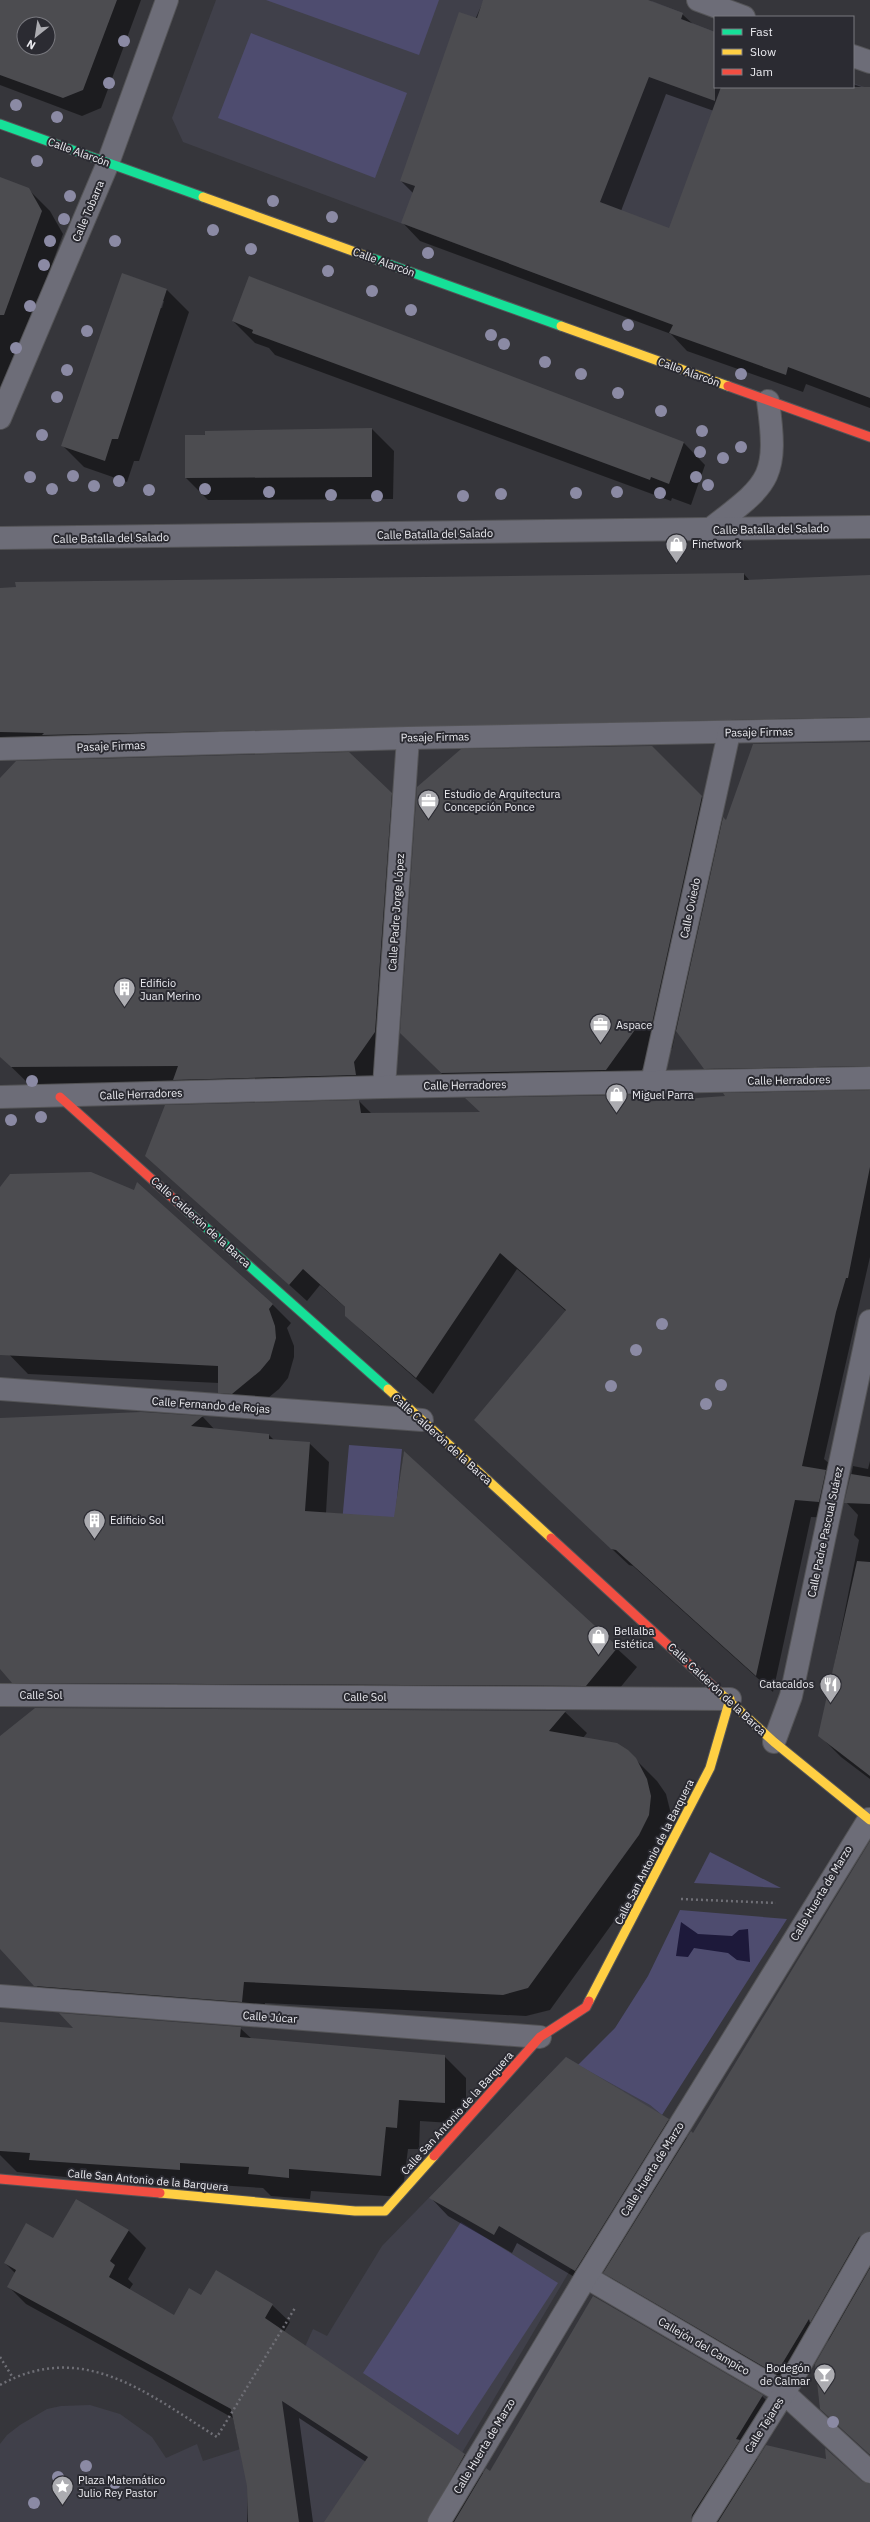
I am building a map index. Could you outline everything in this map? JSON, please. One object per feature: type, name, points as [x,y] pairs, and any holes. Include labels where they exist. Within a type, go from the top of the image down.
[{"type":"street","name":"Calle Tobarra","points":[[0,418],[108,163],[167,0]]},
{"type":"street","points":[[698,0],[741,16]]},
{"type":"street","points":[[854,56],[870,62]]},
{"type":"street","name":"Calle Alarcón","points":[[0,124],[870,437]]},
{"type":"street","points":[[709,530],[756,493],[771,467],[774,442],[768,401]]},
{"type":"street","name":"Calle Batalla del Salado","points":[[0,538],[870,527]]},
{"type":"street","name":"Pasaje Firmas","points":[[0,749],[408,738],[728,733],[870,729]]},
{"type":"street","name":"Calle Oviedo","points":[[652,1082],[728,733]]},
{"type":"street","name":"Calle Padre Jorge López","points":[[384,1087],[408,738]]},
{"type":"street","name":"Calle Herradores","points":[[60,1097],[384,1087],[870,1078]]},
{"type":"street","points":[[0,1097],[60,1097]]},
{"type":"street","name":"Calle Calderón de la Barca","points":[[60,1097],[422,1420],[730,1699],[774,1742],[869,1819]]},
{"type":"street","name":"Calle Padre Pascual Suárez","points":[[774,1742],[791,1696],[870,1321]]},
{"type":"street","name":"Calle Fernando de Rojas","points":[[0,1389],[422,1420]]},
{"type":"street","name":"Calle Sol","points":[[0,1695],[730,1699]]},
{"type":"street","name":"Calle San Antonio de la Barquera","points":[[0,2179],[355,2211],[386,2211],[540,2038],[586,2007],[644,1898],[710,1768],[730,1699]]},
{"type":"street","name":"Calle Huerta de Marzo","points":[[438,2522],[814,1905],[869,1819]]},
{"type":"street","name":"Calle Júcar","points":[[0,1996],[540,2038]]},
{"type":"street","name":"Calle Tejares","points":[[703,2522],[784,2393],[870,2243]]},
{"type":"street","name":"Callejón del Campico","points":[[586,2277],[784,2393],[870,2472]]},
{"type":"path","points":[[644,1898],[814,1905]]},
{"type":"path","points":[[0,2385],[13,2378],[43,2369],[86,2368],[125,2380],[217,2436],[294,2308]]},
{"type":"path","points":[[0,2357],[13,2378]]},
{"type":"shaded area","points":[[216,0],[631,0],[650,7],[652,1],[683,13],[682,19],[714,32],[714,88],[854,88],[854,83],[870,89],[756,202],[575,288],[183,142],[172,118]]},
{"type":"shaded area","points":[[266,0],[439,0],[419,55]]},
{"type":"shaded area","points":[[251,33],[407,93],[375,178],[218,118]]},
{"type":"shaded area","points":[[349,1445],[402,1449],[395,1518],[341,1534]]},
{"type":"shaded area","points":[[710,1852],[781,1888],[694,1883]]},
{"type":"shaded area","points":[[680,1910],[787,1919],[662,2115],[650,2105],[578,2065],[615,2028],[648,1976]]},
{"type":"shaded area","points":[[681,1922],[698,1934],[732,1936],[739,1930],[748,1929],[750,1962],[737,1960],[728,1953],[694,1948],[688,1957],[676,1956]]},
{"type":"shaded area","points":[[566,2057],[650,2105],[662,2115],[421,2522],[0,2522],[0,2444],[7,2435],[20,2425],[47,2409],[61,2406],[90,2405],[120,2414],[152,2437],[166,2458],[197,2444],[203,2461],[262,2442],[313,2329],[327,2336],[382,2246]]},
{"type":"shaded area","points":[[461,2222],[558,2283],[458,2435],[363,2373]]},
{"type":"building","points":[[0,0],[117,0],[83,90],[63,98],[0,75]]},
{"type":"building","points":[[483,0],[648,0],[683,13],[681,19],[714,32],[715,101],[649,77],[600,202],[669,228],[721,88],[870,87],[870,398],[788,367],[786,375],[669,333],[673,325],[401,223],[415,186],[400,181],[459,12],[477,18]]},
{"type":"building","points":[[0,177],[29,188],[42,211],[4,315],[0,315]]},
{"type":"building","points":[[122,273],[167,289],[118,439],[112,439],[105,461],[61,446]]},
{"type":"building","points":[[249,276],[684,442],[669,484],[651,477],[650,480],[252,333],[253,330],[232,321]]},
{"type":"building","points":[[372,428],[372,477],[185,478],[185,435],[205,435],[205,431]]},
{"type":"building","points":[[744,573],[744,580],[870,575],[870,717],[42,735],[44,733],[0,732],[0,588],[16,587],[15,582]]},
{"type":"building","points":[[870,742],[870,1066],[704,1069],[676,1031],[723,817],[726,820],[753,744]]},
{"type":"building","points":[[652,746],[702,796],[651,1028],[637,1027],[606,1070],[441,1073],[400,1033],[417,787],[461,749]]},
{"type":"building","points":[[349,752],[392,793],[375,1032],[354,1062],[356,1075],[173,1080],[178,1066],[11,1067],[0,1057],[0,778],[16,761]]},
{"type":"building","points":[[870,1090],[870,1167],[848,1278],[846,1278],[836,1312],[802,1466],[826,1470],[819,1502],[795,1500],[756,1676],[616,1550],[611,1549],[474,1420],[566,1310],[500,1253],[416,1378],[345,1316],[345,1307],[303,1269],[289,1285],[145,1156],[165,1105],[359,1100],[361,1113],[480,1112],[465,1098],[630,1095],[642,1102],[725,1096],[723,1093]]},
{"type":"building","points":[[91,1172],[134,1190],[137,1182],[273,1304],[269,1309],[275,1326],[276,1338],[270,1359],[260,1371],[232,1394],[218,1393],[218,1366],[0,1355],[0,1187],[10,1174]]},
{"type":"building","points":[[141,1412],[203,1416],[191,1426],[269,1434],[269,1439],[310,1442],[305,1511],[394,1517],[404,1451],[618,1647],[586,1686],[12,1683],[0,1669],[0,1418]]},
{"type":"building","points":[[851,1474],[870,1477],[870,1504],[844,1503]]},
{"type":"building","points":[[857,1561],[870,1562],[870,1776],[818,1736]]},
{"type":"building","points":[[35,1708],[566,1711],[549,1731],[617,1743],[628,1750],[636,1758],[647,1779],[651,1796],[649,1815],[639,1835],[528,1988],[503,1995],[244,1982],[242,2002],[34,1986],[0,1949],[0,1736]]},
{"type":"building","points":[[870,1841],[870,2231],[859,2237],[810,2323],[809,2319],[776,2374],[603,2273],[691,2131],[693,2133]]},
{"type":"building","points":[[59,2013],[241,2027],[240,2037],[445,2055],[445,2103],[399,2100],[397,2128],[386,2127],[381,2176],[289,2169],[289,2178],[248,2174],[249,2167],[180,2163],[180,2170],[29,2160],[30,2153],[0,2151],[0,2022],[73,2028]]},
{"type":"building","points":[[566,2057],[669,2119],[575,2271],[499,2226],[494,2235],[429,2198]]},
{"type":"building","points":[[76,2199],[129,2230],[110,2261],[115,2265],[109,2277],[174,2315],[189,2288],[201,2295],[216,2270],[273,2304],[265,2318],[465,2454],[427,2522],[324,2522],[368,2457],[282,2401],[299,2522],[248,2522],[247,2486],[231,2409],[7,2287],[16,2270],[4,2263],[26,2223],[53,2238]]},
{"type":"building","points":[[870,2268],[870,2455],[820,2409],[815,2364]]},
{"type":"building","points":[[593,2296],[763,2395],[736,2439],[740,2440],[692,2515],[691,2522],[454,2522],[486,2468],[490,2471]]},
{"type":"building","points":[[766,2445],[826,2459],[825,2448],[862,2481],[870,2484],[870,2522],[718,2522]]},
{"type":"traffic: fast","points":[[0,124],[203,197]]},
{"type":"traffic: fast","points":[[369,257],[561,326]]},
{"type":"traffic: fast","points":[[185,1209],[388,1389]]},
{"type":"traffic: slow","points":[[203,197],[369,257]]},
{"type":"traffic: slow","points":[[561,326],[728,386]]},
{"type":"traffic: slow","points":[[388,1389],[551,1538]]},
{"type":"traffic: slow","points":[[717,1690],[774,1742],[870,1820]]},
{"type":"traffic: slow","points":[[589,2001],[710,1768],[730,1699]]},
{"type":"traffic: slow","points":[[160,2193],[355,2211],[385,2211],[434,2156]]},
{"type":"traffic: jam","points":[[728,386],[870,437]]},
{"type":"traffic: jam","points":[[60,1097],[185,1209]]},
{"type":"traffic: jam","points":[[551,1538],[717,1690]]},
{"type":"traffic: jam","points":[[434,2156],[540,2037],[586,2007],[589,2001]]},
{"type":"traffic: jam","points":[[0,2179],[160,2193]]},
{"type":"place","name":"Finetwork","points":[[677,564]]},
{"type":"place","name":"Estudio de Arquitectura Concepción Ponce","points":[[429,820]]},
{"type":"place","name":"Edificio Juan Merino","points":[[125,1008]]},
{"type":"place","name":"Aspace","points":[[600,1044]]},
{"type":"place","name":"Miguel Parra","points":[[617,1114]]},
{"type":"place","name":"Edificio Sol","points":[[95,1540]]},
{"type":"place","name":"Bellalba Estética","points":[[599,1656]]},
{"type":"place","name":"Catacaldos","points":[[830,1704]]},
{"type":"place","name":"Bodegón de Calmar","points":[[825,2394]]},
{"type":"place","name":"Plaza Matemático Julio Rey Pastor","points":[[62,2506]]}]
